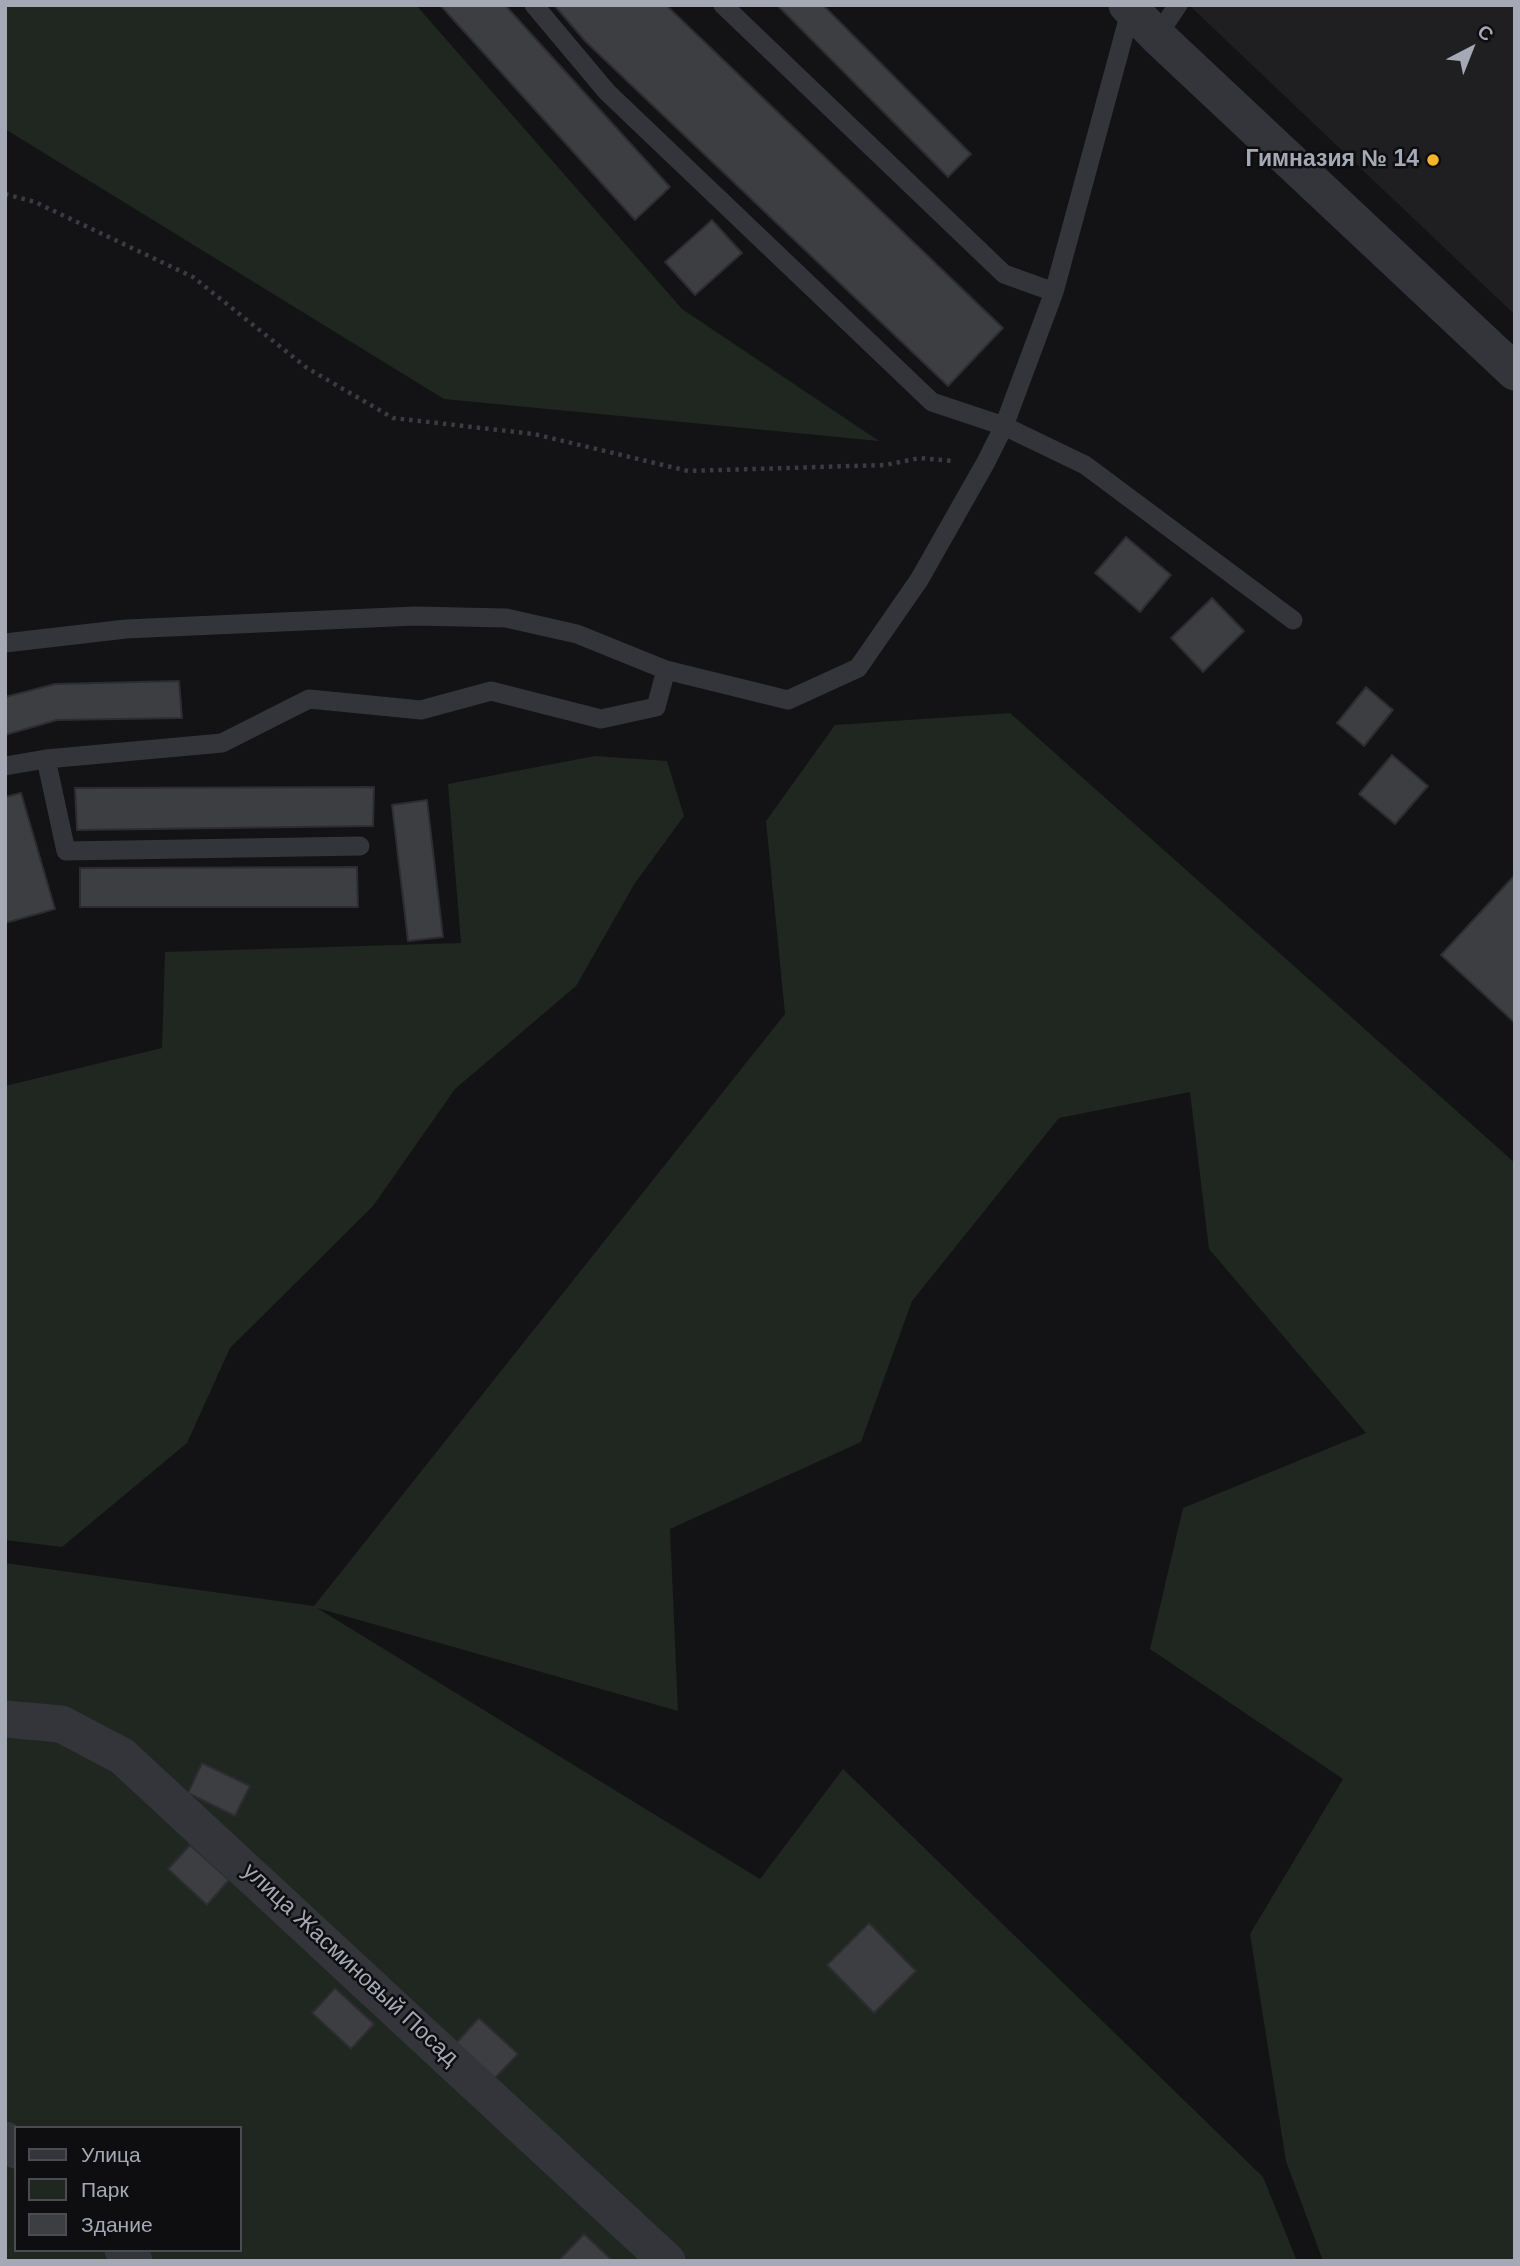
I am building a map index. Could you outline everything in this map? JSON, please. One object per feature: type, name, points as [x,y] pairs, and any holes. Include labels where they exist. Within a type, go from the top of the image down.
[{"type":"street","points":[[1130,7],[1157,36],[1515,372]]},
{"type":"street","name":"улица Жасминовый Посад","points":[[5,1719],[61,1724],[122,1756],[311,1928],[667,2261]]},
{"type":"lane","points":[[534,5],[607,92],[932,402],[1003,426],[1085,465],[1293,620]]},
{"type":"lane","points":[[723,5],[1004,274],[1054,292]]},
{"type":"lane","points":[[1157,36],[1178,5]]},
{"type":"lane","points":[[5,643],[154,628],[415,616],[506,618],[577,634],[666,670],[788,700],[859,668],[919,580],[986,462],[1003,426],[1054,292],[1130,7]]},
{"type":"lane","points":[[5,766],[47,759],[222,743],[309,699],[421,710],[491,691],[601,719],[656,707],[666,670]]},
{"type":"lane","points":[[47,759],[66,851],[360,846]]},
{"type":"path","points":[[5,194],[35,202],[193,277],[307,368],[393,418],[534,433],[688,471],[885,465],[920,458],[986,462]]},
{"type":"shaded area","name":"Гимназия № 14","points":[[1189,5],[1515,5],[1515,315]]},
{"type":"green space","points":[[5,5],[416,5],[682,309],[879,441],[444,399],[5,129]]},
{"type":"green space","points":[[1010,713],[1515,1163],[1515,2261],[1323,2261],[1286,2161],[1250,1934],[1343,1779],[1150,1649],[1183,1508],[1366,1433],[1209,1249],[1190,1092],[1059,1118],[912,1301],[861,1442],[670,1529],[678,1711],[317,1608],[760,1879],[843,1769],[1263,2177],[1297,2261],[5,2261],[5,1563],[314,1606],[785,1014],[766,821],[835,725]]},
{"type":"green space","points":[[595,756],[667,761],[684,816],[635,883],[576,986],[455,1089],[373,1206],[230,1348],[187,1443],[62,1547],[5,1540],[5,1086],[162,1048],[165,952],[461,943],[448,784]]},
{"type":"building","points":[[440,5],[505,5],[670,187],[635,220]]},
{"type":"building","points":[[554,5],[666,5],[1003,328],[948,386],[586,42]]},
{"type":"building","points":[[777,5],[823,5],[971,154],[948,177]]},
{"type":"building","points":[[712,220],[742,253],[695,295],[665,262]]},
{"type":"building","points":[[1126,537],[1171,575],[1140,612],[1095,573]]},
{"type":"building","points":[[1212,598],[1244,631],[1203,672],[1171,638]]},
{"type":"building","points":[[179,681],[182,718],[57,720],[5,735],[5,697],[55,684]]},
{"type":"building","points":[[1366,687],[1393,710],[1364,746],[1337,723]]},
{"type":"building","points":[[1392,755],[1428,786],[1395,824],[1359,794]]},
{"type":"building","points":[[374,787],[373,826],[77,830],[75,788]]},
{"type":"building","points":[[21,793],[55,909],[5,923],[5,797]]},
{"type":"building","points":[[427,800],[443,937],[408,941],[392,805]]},
{"type":"building","points":[[357,867],[358,907],[80,907],[80,868]]},
{"type":"building","points":[[1515,876],[1515,1023],[1441,955]]},
{"type":"building","points":[[202,1763],[250,1786],[235,1816],[188,1793]]},
{"type":"building","points":[[190,1845],[229,1880],[207,1905],[168,1869]]},
{"type":"building","points":[[869,1923],[916,1971],[874,2013],[827,1965]]},
{"type":"building","points":[[335,1988],[374,2024],[351,2049],[312,2013]]},
{"type":"building","points":[[479,2018],[518,2054],[495,2078],[456,2043]]},
{"type":"building","points":[[584,2234],[613,2261],[558,2261]]},
{"type":"place","name":"Гимназия № 14","points":[[1433,160]]}]
